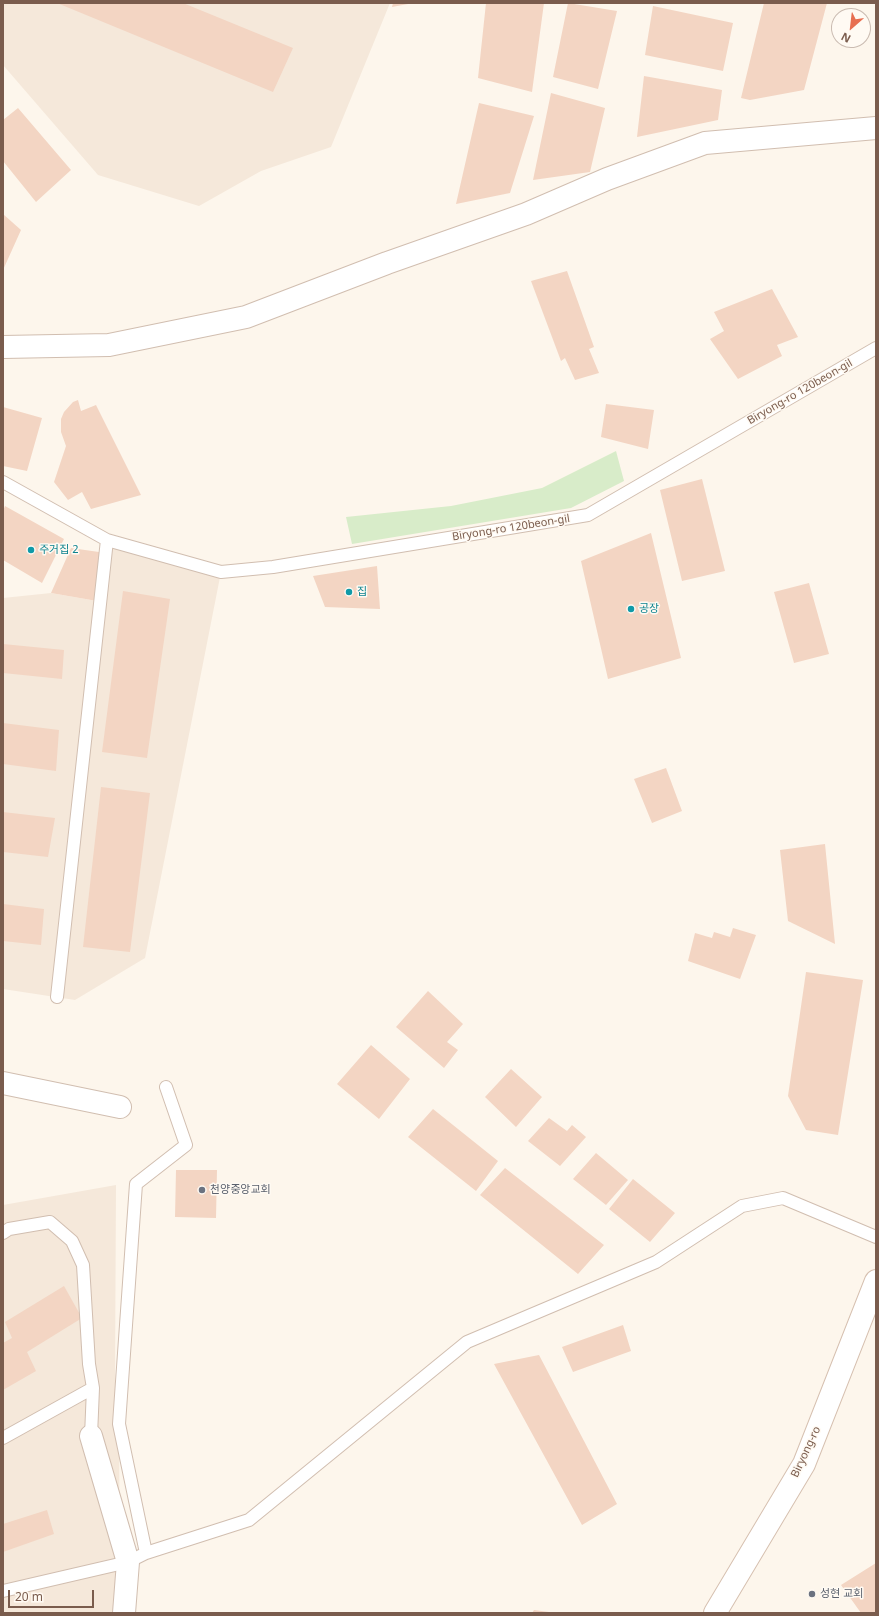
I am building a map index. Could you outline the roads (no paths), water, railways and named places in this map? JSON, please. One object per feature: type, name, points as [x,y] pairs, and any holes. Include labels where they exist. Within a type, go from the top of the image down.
[{"type":"street","points":[[3,347],[109,344],[246,317],[387,263],[526,214],[607,180],[705,143],[876,128]]},
{"type":"street","points":[[3,1083],[120,1106]]},
{"type":"street","name":"Biryong-ro","points":[[715,1613],[804,1464],[876,1281]]},
{"type":"street","points":[[91,1436],[137,1558],[124,1613]]},
{"type":"lane","name":"Biryong-ro 120beon-gil","points":[[3,482],[107,540],[221,572],[273,568],[588,515],[876,348]]},
{"type":"lane","points":[[57,997],[107,540]]},
{"type":"lane","points":[[137,1558],[119,1424],[136,1184],[186,1146],[166,1087]]},
{"type":"lane","points":[[3,1590],[137,1558],[249,1520],[467,1342],[656,1262],[742,1206],[784,1198],[876,1237]]},
{"type":"lane","points":[[3,1233],[9,1229],[50,1222],[72,1241],[83,1265],[89,1364],[93,1388],[91,1436]]},
{"type":"lane","points":[[3,1438],[93,1388]]},
{"type":"place","name":"주거집 2","points":[[31,550]]},
{"type":"place","name":"집","points":[[349,592]]},
{"type":"place","name":"공장","points":[[631,609]]},
{"type":"place","name":"천양중앙교회","points":[[202,1190]]},
{"type":"place","name":"성현 교회","points":[[812,1594]]}]
